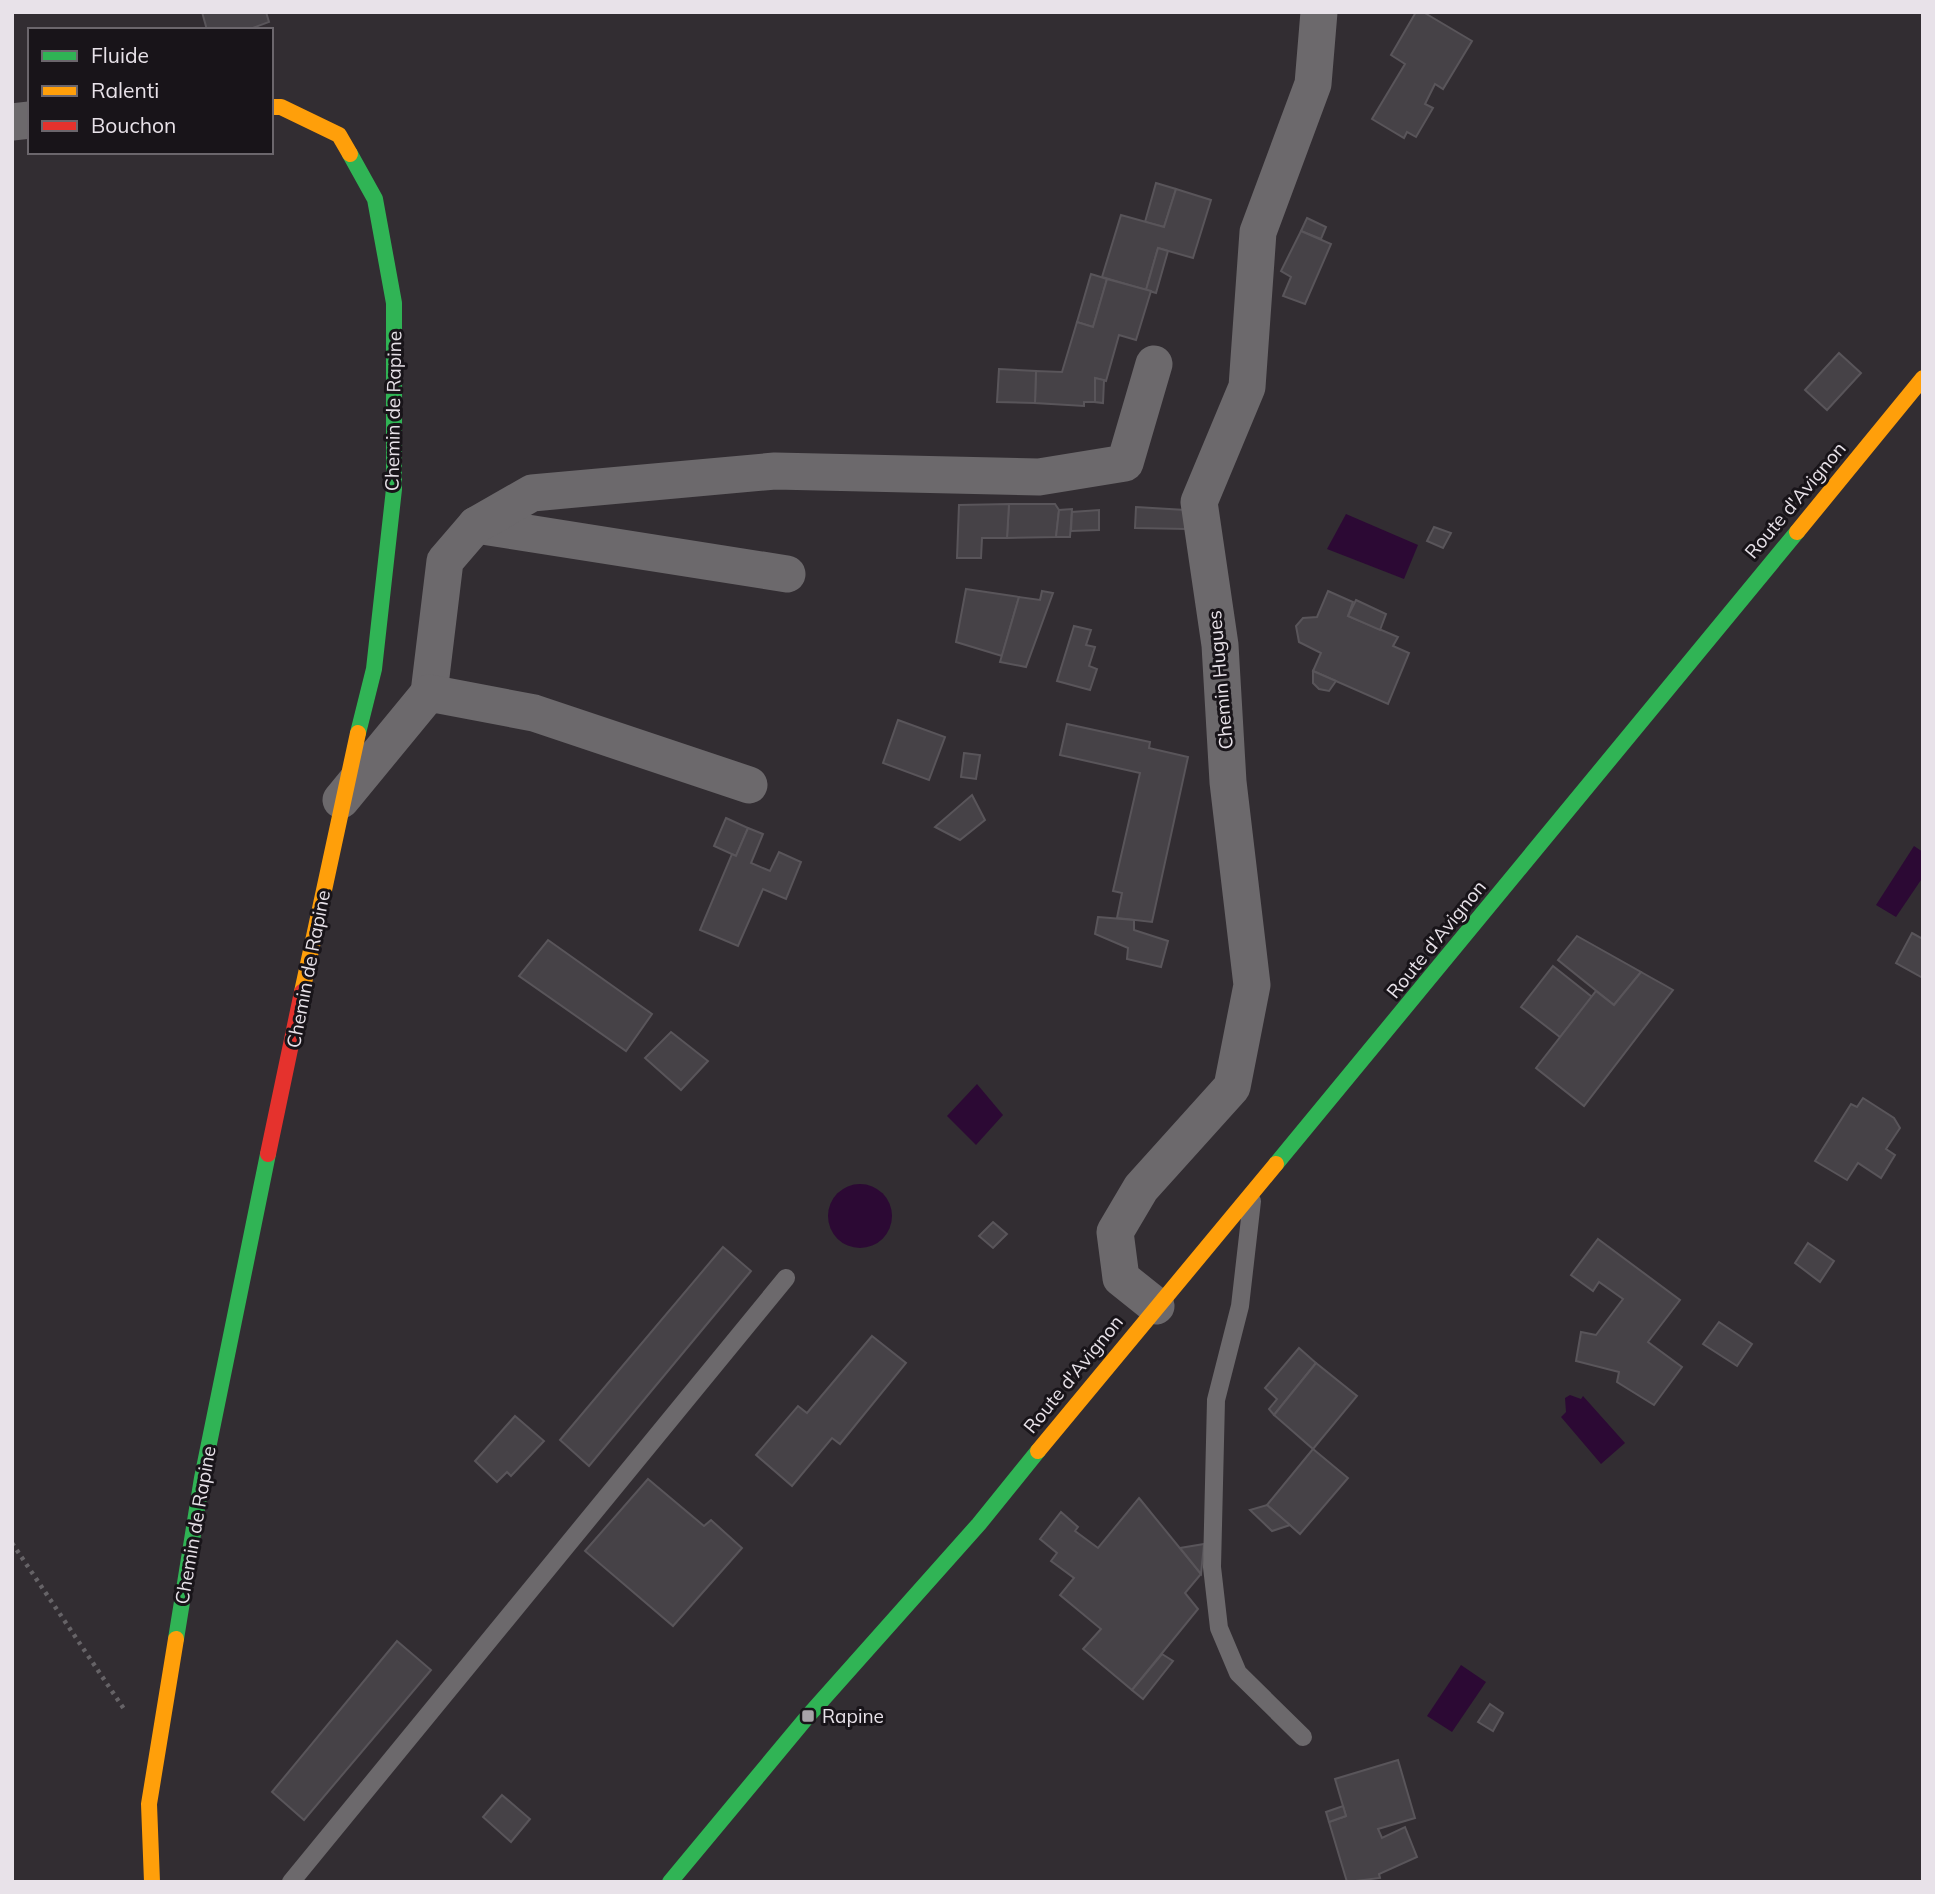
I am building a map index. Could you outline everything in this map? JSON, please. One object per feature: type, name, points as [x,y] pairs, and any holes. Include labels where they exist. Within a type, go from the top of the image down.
[{"type":"main road","name":"Chemin de Rapine","points":[[152,1882],[149,1804],[201,1478],[341,800],[374,669],[394,489],[394,303],[375,199],[339,135],[281,107],[273,107]]},
{"type":"main road","name":"Route d'Avignon","points":[[865,1677],[979,1524],[1156,1306],[1409,1006],[1923,378]]},
{"type":"main road","name":"Route d'Avignon","points":[[670,1882],[808,1716],[979,1524]]},
{"type":"street","name":"Chemin Hugues","points":[[1156,1306],[1121,1278],[1115,1232],[1140,1188],[1232,1087],[1252,985],[1228,782],[1220,645],[1199,502],[1247,387],[1258,232],[1313,84],[1319,12]]},
{"type":"street","points":[[341,800],[429,693],[444,561],[476,525],[533,493],[775,471],[1039,477],[1125,463],[1154,364]]},
{"type":"street","points":[[476,525],[787,574]]},
{"type":"street","points":[[429,693],[534,713],[749,785]]},
{"type":"lane","points":[[1254,1191],[1240,1306],[1216,1401],[1212,1567],[1219,1628],[1238,1673],[1303,1737]]},
{"type":"lane","points":[[291,1882],[786,1278]]},
{"type":"path","points":[[12,1543],[156,1756]]},
{"type":"shaded area","points":[[1346,514],[1418,545],[1404,579],[1327,549]]},
{"type":"shaded area","points":[[1914,846],[1923,852],[1923,877],[1896,917],[1876,905]]},
{"type":"shaded area","points":[[977,1084],[1003,1115],[976,1145],[947,1116]]},
{"type":"shaded area","points":[[860,1184],[883,1193],[892,1216],[883,1239],[860,1248],[837,1239],[828,1216],[837,1193]]},
{"type":"shaded area","points":[[1570,1395],[1581,1399],[1583,1396],[1625,1443],[1601,1464],[1561,1417],[1566,1412],[1565,1398]]},
{"type":"shaded area","points":[[1461,1665],[1486,1682],[1452,1732],[1427,1716]]},
{"type":"building","points":[[202,12],[266,12],[269,22],[252,28],[206,28]]},
{"type":"building","points":[[1416,12],[1423,12],[1472,41],[1443,89],[1435,84],[1425,104],[1433,108],[1416,137],[1407,132],[1404,138],[1372,119],[1405,64],[1391,55]]},
{"type":"building","points":[[1156,183],[1176,189],[1164,227],[1145,222]]},
{"type":"building","points":[[1176,189],[1211,200],[1193,258],[1158,248],[1146,290],[1102,277],[1121,215],[1164,227]]},
{"type":"building","points":[[1307,218],[1326,227],[1321,239],[1301,231]]},
{"type":"building","points":[[1301,231],[1331,244],[1305,304],[1283,296],[1291,277],[1281,271]]},
{"type":"building","points":[[1158,248],[1168,251],[1156,293],[1146,290]]},
{"type":"building","points":[[1091,274],[1107,279],[1093,327],[1077,322]]},
{"type":"building","points":[[1107,279],[1151,291],[1136,340],[1119,335],[1106,381],[1095,378],[1095,402],[1084,402],[1084,406],[1035,403],[1036,371],[1062,372],[1077,322],[1093,327]]},
{"type":"building","points":[[1839,353],[1861,373],[1827,410],[1805,390]]},
{"type":"building","points":[[999,369],[1036,371],[1035,403],[997,402]]},
{"type":"building","points":[[1095,378],[1104,380],[1103,403],[1095,402]]},
{"type":"building","points":[[1009,504],[1055,504],[1059,510],[1056,537],[1007,538]]},
{"type":"building","points":[[1009,504],[1007,538],[982,538],[981,558],[957,558],[959,505]]},
{"type":"building","points":[[1136,507],[1185,510],[1187,529],[1135,528]]},
{"type":"building","points":[[1072,509],[1070,537],[1056,537],[1059,510]]},
{"type":"building","points":[[1099,510],[1099,530],[1071,531],[1072,512]]},
{"type":"building","points":[[1434,527],[1451,533],[1443,548],[1427,541]]},
{"type":"building","points":[[966,589],[1019,597],[1002,656],[956,642]]},
{"type":"building","points":[[1042,591],[1053,593],[1026,667],[1000,662],[1019,597],[1040,600]]},
{"type":"building","points":[[1328,591],[1353,602],[1348,616],[1398,637],[1393,646],[1409,653],[1388,704],[1313,671],[1321,653],[1299,642],[1296,626],[1303,618],[1317,617]]},
{"type":"building","points":[[1356,600],[1386,614],[1380,630],[1348,616]]},
{"type":"building","points":[[1074,626],[1091,630],[1086,645],[1095,647],[1089,666],[1097,669],[1090,690],[1057,681]]},
{"type":"building","points":[[1313,671],[1336,681],[1329,691],[1319,689],[1313,683]]},
{"type":"building","points":[[898,720],[945,737],[929,780],[883,763]]},
{"type":"building","points":[[1067,724],[1150,742],[1149,748],[1188,757],[1152,922],[1117,918],[1122,893],[1113,891],[1140,773],[1060,755]]},
{"type":"building","points":[[964,753],[980,755],[976,779],[961,777]]},
{"type":"building","points":[[972,795],[985,820],[960,840],[935,827]]},
{"type":"building","points":[[726,818],[748,828],[736,856],[714,846]]},
{"type":"building","points":[[748,828],[763,834],[751,863],[770,871],[779,852],[801,862],[786,899],[763,889],[738,946],[700,930],[732,854],[736,856]]},
{"type":"building","points":[[1098,917],[1134,920],[1134,930],[1168,941],[1161,967],[1127,959],[1128,948],[1095,934]]},
{"type":"building","points":[[1912,933],[1923,939],[1923,978],[1896,963]]},
{"type":"building","points":[[1577,936],[1641,972],[1614,1005],[1558,960]]},
{"type":"building","points":[[548,940],[652,1014],[626,1051],[519,976]]},
{"type":"building","points":[[1553,966],[1592,997],[1560,1037],[1521,1007]]},
{"type":"building","points":[[1641,972],[1673,990],[1584,1106],[1536,1068],[1596,991],[1614,1005]]},
{"type":"building","points":[[671,1032],[708,1061],[681,1090],[645,1058]]},
{"type":"building","points":[[1863,1098],[1894,1118],[1900,1128],[1886,1149],[1895,1155],[1881,1178],[1858,1163],[1847,1180],[1815,1161],[1851,1104],[1857,1107]]},
{"type":"building","points":[[993,1222],[1007,1234],[993,1248],[979,1236]]},
{"type":"building","points":[[1598,1239],[1680,1300],[1648,1342],[1682,1367],[1654,1405],[1617,1382],[1619,1372],[1576,1361],[1581,1332],[1596,1335],[1623,1299],[1599,1282],[1593,1291],[1571,1275]]},
{"type":"building","points":[[1808,1243],[1834,1261],[1820,1282],[1795,1263]]},
{"type":"building","points":[[723,1247],[751,1271],[589,1466],[560,1440]]},
{"type":"building","points":[[1719,1322],[1752,1344],[1737,1366],[1703,1344]]},
{"type":"building","points":[[872,1336],[906,1363],[840,1444],[832,1438],[792,1486],[756,1455],[798,1406],[807,1413]]},
{"type":"building","points":[[1299,1348],[1316,1363],[1274,1415],[1269,1409],[1277,1399],[1265,1388]]},
{"type":"building","points":[[1316,1363],[1357,1396],[1313,1449],[1274,1415]]},
{"type":"building","points":[[515,1416],[544,1441],[511,1476],[507,1472],[497,1482],[475,1461]]},
{"type":"building","points":[[1313,1449],[1348,1478],[1300,1534],[1267,1505]]},
{"type":"building","points":[[648,1479],[704,1526],[711,1520],[742,1548],[673,1626],[585,1551]]},
{"type":"building","points":[[1139,1498],[1201,1574],[1185,1593],[1198,1609],[1132,1690],[1083,1649],[1101,1629],[1060,1595],[1074,1578],[1051,1561],[1057,1553],[1040,1539],[1061,1512],[1078,1527],[1075,1531],[1098,1548]]},
{"type":"building","points":[[1267,1505],[1290,1525],[1272,1531],[1250,1510]]},
{"type":"building","points":[[1204,1544],[1201,1574],[1180,1548]]},
{"type":"building","points":[[397,1641],[431,1670],[304,1820],[272,1792]]},
{"type":"building","points":[[1162,1654],[1173,1661],[1143,1699],[1132,1690]]},
{"type":"building","points":[[1490,1704],[1503,1713],[1493,1731],[1478,1722]]},
{"type":"building","points":[[1398,1760],[1415,1818],[1378,1829],[1382,1838],[1405,1827],[1417,1857],[1379,1874],[1380,1878],[1347,1882],[1329,1822],[1346,1816],[1335,1779]]},
{"type":"building","points":[[502,1795],[530,1819],[511,1842],[483,1817]]},
{"type":"building","points":[[1343,1806],[1346,1816],[1329,1822],[1326,1812]]},
{"type":"traffic: fast","points":[[350,154],[375,199],[394,303],[394,489],[374,669],[358,733]]},
{"type":"traffic: fast","points":[[1276,1164],[1797,532]]},
{"type":"traffic: fast","points":[[176,1639],[202,1478],[268,1154]]},
{"type":"traffic: fast","points":[[670,1882],[808,1716],[979,1524],[1038,1451]]},
{"type":"traffic: slow","points":[[273,107],[281,107],[339,135],[350,154]]},
{"type":"traffic: slow","points":[[1797,532],[1923,378]]},
{"type":"traffic: slow","points":[[302,992],[358,733]]},
{"type":"traffic: slow","points":[[1038,1451],[1276,1164]]},
{"type":"traffic: slow","points":[[152,1882],[149,1804],[176,1639]]},
{"type":"traffic: jam","points":[[268,1154],[302,992]]},
{"type":"place","name":"Rapine","points":[[808,1716]]}]
